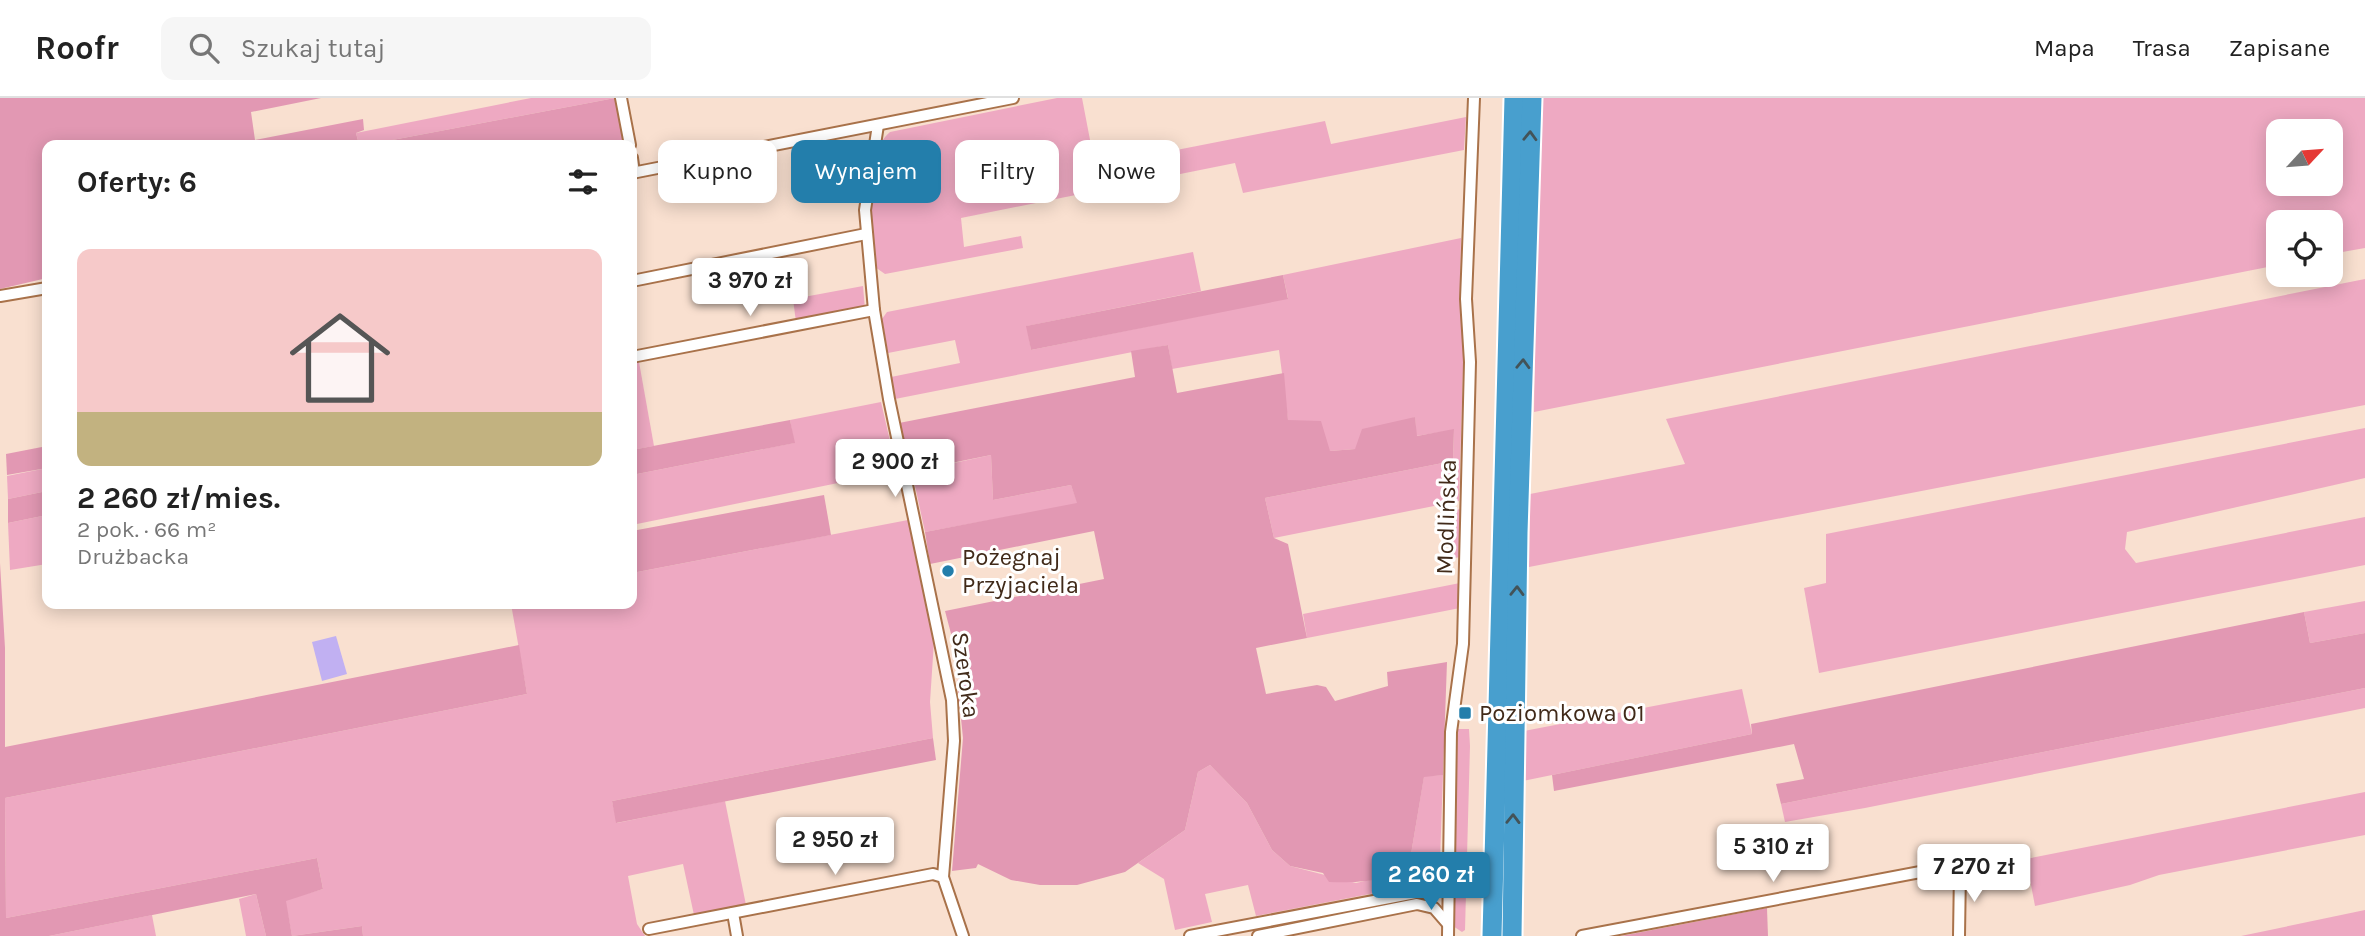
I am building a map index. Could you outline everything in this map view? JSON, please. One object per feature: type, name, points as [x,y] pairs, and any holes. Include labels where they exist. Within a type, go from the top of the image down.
[{"type":"highway","points":[[1492,936],[1514,98]]},
{"type":"highway","points":[[1512,936],[1518,532],[1532,98]]},
{"type":"street","points":[[621,98],[628,140]]},
{"type":"street","points":[[637,172],[1013,98]]},
{"type":"street","name":"Modlińska","points":[[1448,936],[1451,732],[1464,644],[1470,362],[1466,299],[1474,98]]},
{"type":"street","name":"Szeroka","points":[[878,125],[867,187],[866,234],[874,310],[889,399],[952,700],[954,741],[943,877]]},
{"type":"street","points":[[637,280],[866,234]]},
{"type":"street","points":[[0,296],[42,289]]},
{"type":"street","points":[[637,356],[874,310]]},
{"type":"street","points":[[1582,936],[1952,866],[1960,870],[1959,936]]},
{"type":"street","points":[[649,929],[933,874],[943,877],[963,936]]},
{"type":"street","points":[[1190,936],[1447,887]]},
{"type":"street","points":[[1258,936],[1417,904],[1434,908],[1447,923]]},
{"type":"street","points":[[733,913],[737,936]]},
{"type":"shaded area","points":[[0,98],[321,98],[251,112],[255,140],[42,140],[42,279],[0,289]]},
{"type":"shaded area","points":[[531,98],[615,98],[392,140],[358,140],[356,133]]},
{"type":"shaded area","points":[[615,98],[623,140],[392,140]]},
{"type":"shaded area","points":[[1057,98],[1082,98],[1090,140],[1073,140],[1073,196],[1059,198],[1059,140],[955,140],[955,203],[1036,203],[961,218],[964,247],[1021,236],[1023,248],[885,274],[875,267],[871,203],[941,203],[941,140],[883,140],[890,132]]},
{"type":"shaded area","points":[[1538,98],[2365,98],[2365,248],[2343,252],[2343,210],[2266,210],[2266,267],[1534,412]]},
{"type":"shaded area","points":[[1466,117],[1464,150],[1243,193],[1235,163],[1180,174],[1180,149],[1325,121],[1331,144]]},
{"type":"shaded area","points":[[363,119],[364,130],[356,133],[358,140],[255,140]]},
{"type":"shaded area","points":[[1461,238],[1460,300],[1464,335],[1459,501],[1274,538],[1265,498],[1453,461],[1454,430],[1416,436],[1415,417],[1355,449],[1330,451],[1288,420],[1279,350],[1172,369],[1168,345],[895,399],[891,377],[960,363],[955,340],[888,353],[882,319],[887,312],[1193,252],[1201,291],[1027,326],[1031,350],[1288,298],[1283,275]]},
{"type":"shaded area","points":[[1283,275],[1288,299],[1031,350],[1026,326]]},
{"type":"shaded area","points":[[2365,279],[2365,405],[1529,567],[1530,494],[1685,464],[1666,419],[2325,287],[2343,287],[2343,283]]},
{"type":"shaded area","points":[[863,286],[865,309],[796,322],[793,299]]},
{"type":"shaded area","points":[[1168,345],[1177,393],[1284,373],[1288,420],[1321,421],[1330,451],[1355,449],[1362,429],[1415,417],[1417,436],[1454,429],[1453,461],[1265,498],[1274,538],[1288,544],[1307,638],[1256,648],[1266,694],[1317,685],[1326,687],[1335,701],[1388,686],[1387,672],[1447,662],[1443,775],[1424,777],[1409,866],[1391,875],[1370,880],[1329,882],[1323,873],[1290,866],[1272,850],[1247,803],[1210,765],[1198,772],[1185,830],[1125,872],[1077,885],[1040,885],[1011,880],[978,864],[976,868],[952,871],[963,738],[957,680],[963,679],[945,611],[1104,579],[1094,531],[930,564],[925,532],[1077,503],[1071,485],[993,500],[991,455],[912,471],[899,423],[1135,377],[1131,351]]},
{"type":"shaded area","points":[[637,362],[654,446],[637,449]]},
{"type":"shaded area","points":[[881,402],[897,471],[637,524],[637,474],[794,443],[790,420]]},
{"type":"shaded area","points":[[790,420],[795,443],[637,474],[637,449]]},
{"type":"shaded area","points":[[2365,428],[2365,478],[2127,532],[2125,549],[2136,563],[2365,517],[2365,565],[1819,673],[1804,588],[1826,583],[1826,534]]},
{"type":"shaded area","points":[[42,447],[42,469],[7,475],[6,454]]},
{"type":"shaded area","points":[[991,455],[993,500],[1071,485],[1078,504],[925,532],[912,472]]},
{"type":"shaded area","points":[[42,469],[42,492],[8,499],[7,476]]},
{"type":"shaded area","points":[[42,492],[42,516],[8,523],[8,499]]},
{"type":"shaded area","points":[[824,495],[831,535],[637,572],[637,530]]},
{"type":"shaded area","points":[[1460,509],[1460,557],[1449,559],[1452,511]]},
{"type":"shaded area","points":[[42,516],[42,565],[10,570],[8,523]]},
{"type":"shaded area","points":[[908,520],[934,641],[930,702],[933,738],[612,801],[617,823],[725,801],[746,905],[694,915],[683,864],[628,876],[637,924],[645,936],[363,936],[362,926],[292,936],[285,900],[323,889],[317,858],[6,918],[5,798],[527,694],[512,609],[637,609],[637,572]]},
{"type":"shaded area","points":[[0,563],[5,648],[5,747],[519,645],[527,694],[5,798],[6,918],[317,858],[323,889],[286,901],[292,936],[266,936],[256,894],[49,936],[0,936]]},
{"type":"shaded area","points":[[1460,583],[1460,608],[1307,638],[1303,614]]},
{"type":"shaded area","points":[[2365,601],[2365,633],[2310,643],[2304,612]]},
{"type":"shaded area","points":[[2304,612],[2310,643],[2365,633],[2365,688],[1781,804],[1776,784],[1804,779],[1794,744],[1554,791],[1552,775],[1752,734],[1751,724]]},
{"type":"shaded area","points":[[336,636],[347,674],[322,681],[312,642]]},
{"type":"shaded area","points":[[2365,688],[2365,708],[1865,808],[1785,822],[1781,804]]},
{"type":"shaded area","points":[[1742,689],[1752,734],[1523,781],[1524,731]]},
{"type":"shaded area","points":[[1457,729],[1469,729],[1470,746],[1465,930],[1462,932],[1450,924],[1454,899]]},
{"type":"shaded area","points":[[933,738],[936,760],[616,823],[612,801]]},
{"type":"shaded area","points":[[1210,765],[1247,803],[1272,850],[1290,866],[1356,883],[1397,874],[1401,888],[1256,916],[1248,885],[1205,894],[1212,922],[1175,930],[1164,879],[1138,863],[1185,830],[1198,772]]},
{"type":"shaded area","points":[[1443,775],[1440,860],[1409,866],[1424,776]]},
{"type":"shaded area","points":[[2365,792],[2365,835],[2159,875],[2130,885],[2035,906],[2026,859]]},
{"type":"shaded area","points":[[256,894],[266,936],[246,936],[239,899]]},
{"type":"shaded area","points":[[1767,908],[1768,936],[1621,936]]},
{"type":"shaded area","points":[[2365,910],[2365,936],[2241,936]]},
{"type":"shaded area","points":[[152,915],[156,936],[49,936]]},
{"type":"shaded area","points":[[362,926],[363,936],[292,936]]},
{"type":"place","name":"Pożegnaj Przyjaciela","points":[[948,571]]},
{"type":"place","name":"Poziomkowa 01","points":[[1465,713]]}]
